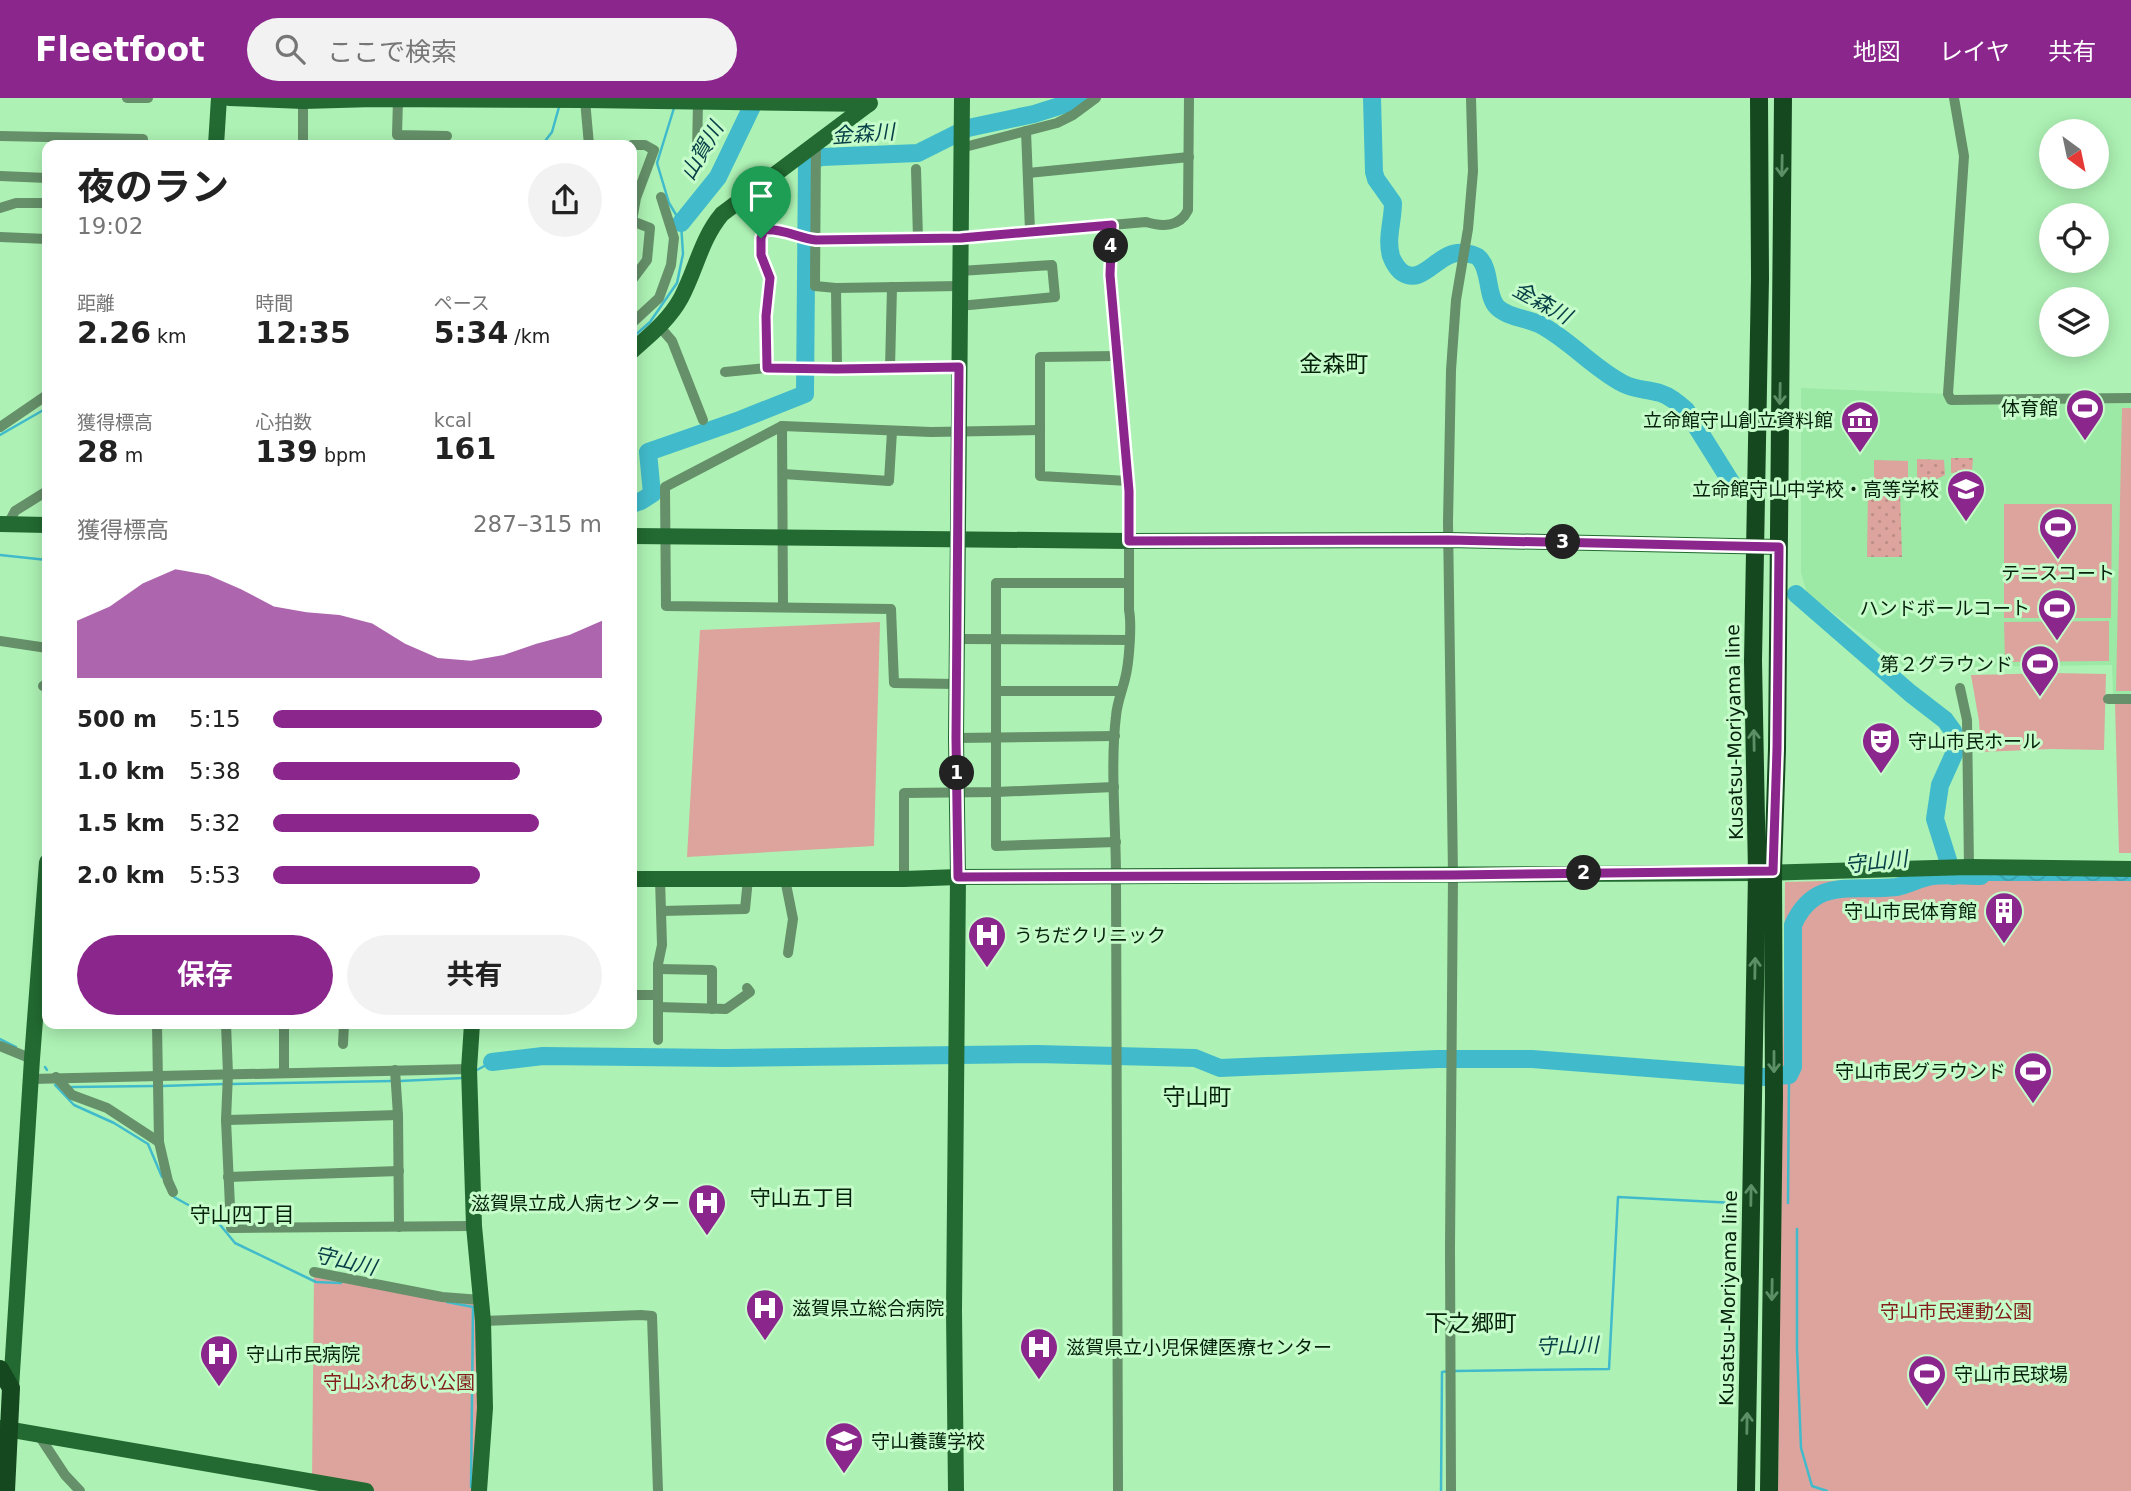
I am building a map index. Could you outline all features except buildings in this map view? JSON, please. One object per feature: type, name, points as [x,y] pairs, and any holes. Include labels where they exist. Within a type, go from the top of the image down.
[{"type":"main road","name":"Kusatsu-Moriyama line","points":[[1759,98],[1760,278],[1753,661],[1774,1097],[1769,1491]]},
{"type":"main road","name":"Kusatsu-Moriyama line","points":[[1746,1491],[1765,872],[1777,749],[1783,98]]},
{"type":"main road","points":[[0,1369],[11,1388],[4,1429],[6,1491]]},
{"type":"street","points":[[127,98],[148,98]]},
{"type":"street","points":[[216,140],[219,98]]},
{"type":"street","points":[[229,98],[303,101],[874,101]]},
{"type":"street","points":[[956,1491],[956,684],[962,98]]},
{"type":"street","points":[[961,148],[1057,123],[1096,98]]},
{"type":"street","points":[[767,368],[766,316],[770,278],[761,255],[764,230],[773,229],[803,239],[816,240],[961,238],[1146,222],[1158,226],[1168,225],[1185,216],[1188,210],[1189,98]]},
{"type":"street","points":[[1451,1491],[1451,370],[1456,300],[1468,229],[1473,171],[1471,98]]},
{"type":"street","points":[[1954,98],[1964,156],[1948,394],[1951,400],[2131,398]]},
{"type":"street","points":[[398,99],[397,135],[447,136]]},
{"type":"street","points":[[578,100],[588,140]]},
{"type":"street","points":[[303,101],[303,140]]},
{"type":"street","points":[[692,164],[697,153],[698,101]]},
{"type":"street","points":[[637,347],[660,327],[680,300],[715,223],[736,203],[874,101]]},
{"type":"street","points":[[1026,131],[1030,231]]},
{"type":"street","points":[[0,136],[143,140]]},
{"type":"street","points":[[816,144],[815,286],[892,287],[1052,265],[1055,297],[959,306]]},
{"type":"street","points":[[637,145],[645,145],[654,150],[637,188]]},
{"type":"street","points":[[1028,173],[1189,158]]},
{"type":"street","points":[[916,169],[918,238]]},
{"type":"street","points":[[0,176],[42,178]]},
{"type":"street","points":[[637,318],[659,298],[671,265],[674,238],[661,197]]},
{"type":"street","points":[[0,208],[16,203],[42,203]]},
{"type":"street","points":[[637,223],[650,228],[647,260],[637,273]]},
{"type":"street","points":[[1112,225],[1110,275],[1128,481],[1131,620],[1126,678],[1116,716],[1114,787],[1118,1491]]},
{"type":"street","points":[[0,237],[42,239]]},
{"type":"street","points":[[890,368],[892,287]]},
{"type":"street","points":[[836,288],[837,369]]},
{"type":"street","points":[[660,327],[672,341],[702,420]]},
{"type":"street","points":[[1116,356],[1040,358],[1040,477],[1128,481]]},
{"type":"street","points":[[725,372],[767,368],[959,367]]},
{"type":"street","points":[[0,427],[42,398]]},
{"type":"street","points":[[956,684],[894,683],[891,609],[666,606],[665,487],[782,426],[892,431],[1040,430]]},
{"type":"street","points":[[782,426],[783,606]]},
{"type":"street","points":[[783,474],[889,481],[892,431]]},
{"type":"street","points":[[4,524],[15,511],[42,494]]},
{"type":"street","points":[[4,524],[42,525]]},
{"type":"street","points":[[637,536],[1129,541],[1449,540],[1779,547]]},
{"type":"street","points":[[1116,842],[996,846],[996,583],[1129,583]]},
{"type":"street","points":[[958,639],[1129,640]]},
{"type":"street","points":[[0,641],[42,647]]},
{"type":"street","points":[[1960,688],[1967,720],[1964,867]]},
{"type":"street","points":[[996,691],[1121,691]]},
{"type":"street","points":[[2108,699],[2131,699]]},
{"type":"street","points":[[956,738],[1115,736]]},
{"type":"street","points":[[904,879],[904,793],[1114,787]]},
{"type":"street","points":[[637,879],[1453,875],[1964,867],[2131,869]]},
{"type":"street","points":[[658,1040],[658,969],[662,945],[660,879]]},
{"type":"street","points":[[661,911],[745,909],[748,879]]},
{"type":"street","points":[[785,879],[793,919],[788,953]]},
{"type":"street","points":[[11,1388],[32,1059],[42,948]]},
{"type":"street","points":[[658,969],[712,970],[712,1009]]},
{"type":"street","points":[[658,1007],[726,1009],[750,992],[747,988]]},
{"type":"street","points":[[637,995],[658,995]]},
{"type":"street","points":[[157,1029],[159,1142],[173,1192]]},
{"type":"street","points":[[226,1029],[226,1121],[231,1228],[474,1226]]},
{"type":"street","points":[[284,1029],[284,1073]]},
{"type":"street","points":[[343,1044],[344,1029]]},
{"type":"street","points":[[472,1029],[469,1069],[474,1226],[483,1321],[485,1408],[480,1491]]},
{"type":"street","points":[[0,1046],[32,1059]]},
{"type":"street","points":[[32,1079],[469,1069]]},
{"type":"street","points":[[395,1070],[399,1227]]},
{"type":"street","points":[[56,1077],[72,1095],[107,1108],[159,1142]]},
{"type":"street","points":[[226,1121],[398,1115]]},
{"type":"street","points":[[228,1177],[398,1171]]},
{"type":"street","points":[[314,1272],[442,1297],[481,1300]]},
{"type":"street","points":[[852,1312],[954,1311]]},
{"type":"street","points":[[483,1321],[652,1316],[658,1491]]},
{"type":"street","points":[[4,1429],[313,1486],[366,1491]]},
{"type":"street","points":[[37,1434],[79,1491]]},
{"type":"shaded area","name":"立命館守山中学校・高等学校","points":[[1801,388],[1948,394],[1949,402],[2131,401],[2131,694],[2113,694],[2112,665],[1968,667],[1910,671],[1807,593],[1801,573]]},
{"type":"green space","points":[[2122,408],[2131,408],[2131,691],[2116,691]]},
{"type":"green space","points":[[1951,458],[1973,458],[1972,472],[1951,473]]},
{"type":"green space","points":[[1917,459],[1944,460],[1945,475],[1917,487]]},
{"type":"green space","points":[[1874,460],[1908,461],[1908,486],[1874,486]]},
{"type":"green space","points":[[1868,490],[1900,491],[1902,557],[1867,557]]},
{"type":"green space","name":"テニスコート","points":[[2004,504],[2112,504],[2111,618],[2004,618]]},
{"type":"green space","name":"ハンドボールコート","points":[[2109,621],[2109,661],[2005,662],[2004,622]]},
{"type":"green space","points":[[880,622],[874,846],[687,857],[700,630]]},
{"type":"green space","name":"第２グラウンド","points":[[2106,674],[2104,750],[1981,752],[1971,675]]},
{"type":"green space","points":[[2115,704],[2131,704],[2131,853],[2119,853]]},
{"type":"green space","name":"守山市民運動公園","points":[[2131,873],[2131,1491],[1778,1491],[1785,882]]},
{"type":"green space","name":"守山ふれあい公園","points":[[314,1272],[481,1300],[479,1491],[366,1491],[312,1481]]},
{"type":"water","points":[[1955,872],[2131,873],[2131,881],[1958,881]]},
{"type":"waterway","name":"山賀川","points":[[681,223],[718,177],[756,98]]},
{"type":"waterway","name":"金森川","points":[[637,502],[652,494],[648,452],[805,394],[807,161],[822,157],[918,153],[968,128],[1034,114],[1085,98]]},
{"type":"waterway","name":"金森川","points":[[1372,98],[1374,172],[1393,203],[1390,249],[1399,270],[1411,276],[1418,275],[1455,253],[1474,255],[1483,263],[1491,296],[1502,311],[1536,323],[1552,332],[1624,384],[1664,394],[1686,410],[1736,490]]},
{"type":"waterway","points":[[546,140],[552,132],[559,107]]},
{"type":"waterway","points":[[637,334],[650,322],[677,283],[683,254],[681,223],[669,203],[657,163],[674,108]]},
{"type":"waterway","points":[[0,435],[42,411]]},
{"type":"waterway","name":"金森川","points":[[0,555],[42,559]]},
{"type":"waterway","name":"金森川","points":[[1796,594],[1945,720],[1953,731],[1957,742],[1940,785],[1935,819],[1953,876]]},
{"type":"waterway","points":[[492,1062],[543,1056],[725,1058],[1037,1054],[1195,1058],[1220,1068],[1437,1059],[1532,1059],[1764,1077],[1789,1075],[1793,1067],[1793,925],[1812,899],[1837,890],[1896,887],[1938,875],[1981,876]]},
{"type":"waterway","name":"守山川","points":[[0,1039],[16,1047]]},
{"type":"waterway","points":[[475,1071],[492,1062]]},
{"type":"waterway","name":"守山川","points":[[1788,1203],[1789,1075]]},
{"type":"waterway","points":[[400,1081],[463,1078]]},
{"type":"waterway","points":[[232,1084],[393,1081]]},
{"type":"waterway","points":[[162,1086],[225,1084]]},
{"type":"waterway","name":"守山川","points":[[55,1085],[74,1105],[114,1123],[148,1144],[162,1177]]},
{"type":"waterway","points":[[71,1087],[155,1086]]},
{"type":"waterway","name":"守山川","points":[[174,1197],[217,1221],[235,1243],[316,1282],[341,1283]]},
{"type":"waterway","name":"守山川","points":[[1455,1371],[1609,1369],[1618,1197],[1735,1203]]},
{"type":"waterway","points":[[1797,1229],[1797,1349],[1801,1448],[1812,1486],[1827,1491]]},
{"type":"waterway","name":"守山川","points":[[447,1302],[473,1307],[471,1487]]},
{"type":"waterway","name":"守山川","points":[[1441,1491],[1442,1372],[1449,1371]]},
{"type":"place","name":"体育館","points":[[2085,442]]},
{"type":"place","name":"立命館守山創立資料館","points":[[1860,454]]},
{"type":"place","name":"立命館守山中学校・高等学校","points":[[1966,523]]},
{"type":"place","name":"テニスコート","points":[[2058,561]]},
{"type":"place","name":"ハンドボールコート","points":[[2057,642]]},
{"type":"place","name":"第２グラウンド","points":[[2040,698]]},
{"type":"place","name":"守山市民ホール","points":[[1881,775]]},
{"type":"place","name":"守山市民体育館","points":[[2004,945]]},
{"type":"place","name":"うちだクリニック","points":[[987,969]]},
{"type":"place","name":"守山市民グラウンド","points":[[2033,1105]]},
{"type":"place","name":"滋賀県立成人病センター","points":[[707,1237]]},
{"type":"place","name":"滋賀県立総合病院","points":[[765,1342]]},
{"type":"place","name":"滋賀県立小児保健医療センター","points":[[1039,1381]]},
{"type":"place","name":"守山市民病院","points":[[219,1388]]},
{"type":"place","name":"守山市民球場","points":[[1927,1408]]},
{"type":"place","name":"守山養護学校","points":[[844,1475]]},
{"type":"district","name":"金森町","points":[[1334,364]]},
{"type":"district","name":"守山町","points":[[1197,1097]]},
{"type":"district","name":"守山五丁目","points":[[802,1198]]},
{"type":"district","name":"守山四丁目","points":[[242,1215]]},
{"type":"district","name":"下之郷町","points":[[1471,1323]]},
{"type":"route","points":[[1112,225],[1110,275],[1129,491],[1129,541],[1449,540],[1779,547],[1773,871],[958,877],[956,738],[959,367],[767,368],[766,316],[770,278],[761,255],[761,238],[764,230],[773,229],[803,239],[816,240],[961,238],[1112,225]]}]
